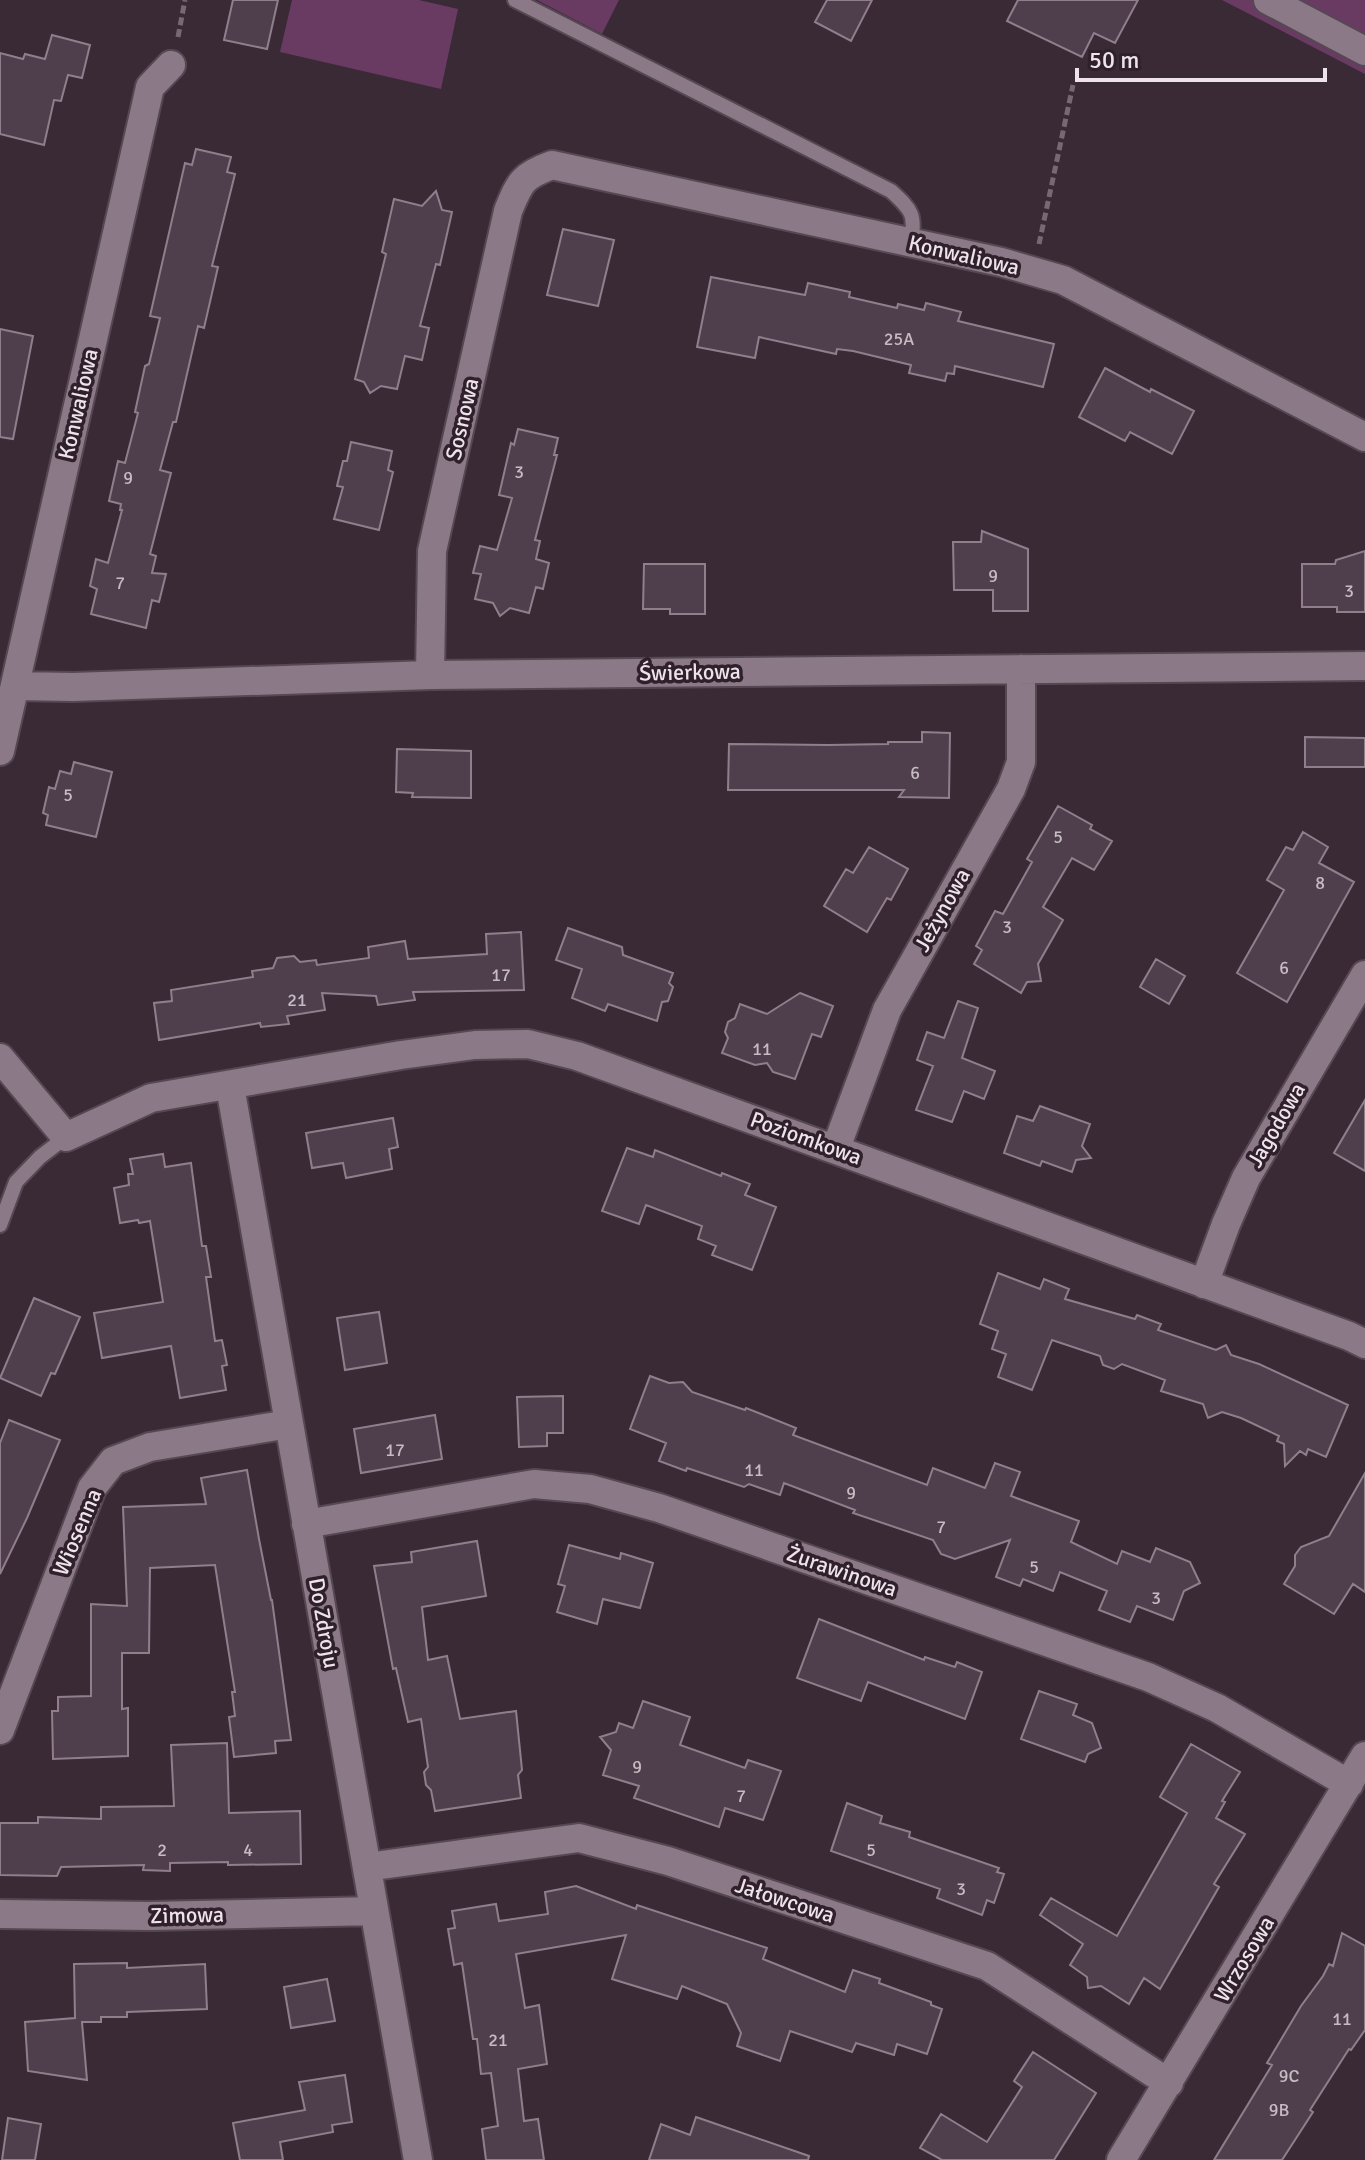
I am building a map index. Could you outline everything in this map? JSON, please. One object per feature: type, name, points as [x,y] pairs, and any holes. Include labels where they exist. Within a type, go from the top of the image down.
[{"type":"street","points":[[1268,0],[1365,51]]},
{"type":"street","name":"Konwaliowa","points":[[0,751],[150,87],[171,65]]},
{"type":"street","name":"Konwaliowa","points":[[532,172],[552,165],[1001,262],[1063,280],[1365,437]]},
{"type":"street","name":"Sosnowa","points":[[430,675],[432,551],[508,211],[518,187],[532,172]]},
{"type":"street","name":"Świerkowa","points":[[15,686],[430,675],[1365,666]]},
{"type":"street","name":"Jeżynowa","points":[[836,1148],[887,1010],[1011,789],[1021,762],[1021,669]]},
{"type":"street","name":"Jagodowa","points":[[1204,1284],[1246,1178],[1365,975]]},
{"type":"street","name":"Poziomkowa","points":[[230,1086],[401,1055],[475,1045],[528,1044],[577,1056],[836,1148],[1365,1344]]},
{"type":"street","points":[[0,1058],[66,1137],[151,1098],[230,1086]]},
{"type":"street","name":"Do Zdroju","points":[[230,1086],[418,2160]]},
{"type":"street","name":"Wiosenna","points":[[0,1730],[92,1488],[113,1461],[150,1447],[289,1424]]},
{"type":"street","name":"Żurawinowa","points":[[306,1524],[534,1484],[590,1489],[659,1508],[1148,1677],[1217,1708],[1349,1784]]},
{"type":"street","name":"Wrzosowa","points":[[1121,2160],[1365,1756]]},
{"type":"street","name":"Jałowcowa","points":[[367,1867],[579,1838],[668,1861],[987,1966],[1169,2083]]},
{"type":"street","name":"Zimowa","points":[[0,1914],[150,1916],[374,1911]]},
{"type":"lane","points":[[515,0],[891,191],[909,207],[914,224],[911,243]]},
{"type":"lane","points":[[0,1225],[16,1182],[40,1157],[66,1137]]},
{"type":"path","points":[[1039,245],[1073,85]]},
{"type":"shaded area","points":[[292,0],[419,0],[458,9],[441,89],[280,52]]},
{"type":"shaded area","points":[[537,0],[619,0],[602,34]]},
{"type":"shaded area","points":[[1222,0],[1365,0],[1365,74]]},
{"type":"building","points":[[233,0],[278,0],[267,49],[224,40]]},
{"type":"building","points":[[827,0],[872,0],[851,41],[815,22]]},
{"type":"building","points":[[1018,0],[1138,0],[1115,43],[1094,33],[1082,57],[1007,21]]},
{"type":"building","points":[[52,35],[90,45],[82,78],[68,75],[61,101],[54,100],[44,145],[0,134],[0,53],[23,59],[25,54],[45,59]]},
{"type":"building","points":[[196,149],[231,157],[227,172],[235,174],[212,266],[218,267],[204,328],[198,326],[176,422],[173,422],[160,470],[171,473],[150,554],[156,556],[152,573],[166,574],[159,602],[152,600],[146,628],[91,614],[97,589],[90,586],[96,559],[108,563],[122,510],[121,504],[109,501],[118,461],[125,463],[138,413],[135,412],[145,366],[149,364],[160,318],[150,316],[185,163],[192,165]]},
{"type":"building","points":[[436,191],[442,210],[452,212],[440,265],[436,264],[420,326],[429,328],[422,360],[405,356],[397,389],[381,386],[370,393],[364,382],[355,379],[386,254],[382,252],[394,199],[422,206]]},
{"type":"building","points":[[563,229],[614,240],[598,306],[547,295]]},
{"type":"building","points":[[711,277],[805,295],[808,283],[850,292],[849,297],[897,308],[898,304],[924,310],[926,303],[961,312],[958,321],[1054,344],[1043,387],[955,366],[954,374],[947,373],[945,381],[909,373],[911,365],[853,351],[837,349],[836,354],[759,337],[755,358],[697,347]]},
{"type":"building","points":[[0,329],[33,336],[13,439],[0,437]]},
{"type":"building","points":[[1105,368],[1194,411],[1172,454],[1130,432],[1125,441],[1079,417]]},
{"type":"building","points":[[518,429],[558,438],[554,455],[557,455],[535,540],[540,541],[536,559],[549,563],[543,589],[536,587],[529,613],[510,608],[500,616],[493,603],[475,599],[481,574],[473,573],[480,546],[497,550],[512,498],[499,495],[511,443],[514,445]]},
{"type":"building","points":[[351,442],[392,451],[388,470],[393,472],[379,530],[334,519],[343,487],[337,486]]},
{"type":"building","points":[[982,531],[1028,549],[1028,611],[993,611],[993,590],[954,590],[953,542],[981,542]]},
{"type":"building","points":[[1365,551],[1365,612],[1337,612],[1337,607],[1302,607],[1302,564],[1335,564],[1336,560]]},
{"type":"building","points":[[644,564],[705,564],[705,614],[670,614],[670,609],[643,609]]},
{"type":"building","points":[[922,732],[950,733],[949,798],[899,797],[904,790],[728,790],[729,744],[922,742]]},
{"type":"building","points":[[1305,737],[1365,738],[1365,767],[1305,767]]},
{"type":"building","points":[[397,749],[471,751],[471,798],[412,797],[413,793],[396,792]]},
{"type":"building","points":[[74,762],[112,772],[96,837],[46,825],[48,815],[43,813],[49,787],[55,789],[60,771],[71,774]]},
{"type":"building","points":[[1058,806],[1092,825],[1090,829],[1112,841],[1094,870],[1072,858],[1043,907],[1063,920],[1038,964],[1041,981],[1027,982],[1021,993],[974,964],[982,950],[976,946],[995,911],[1003,914],[1032,862],[1027,859]]},
{"type":"building","points":[[1303,832],[1328,847],[1319,863],[1354,882],[1287,1002],[1237,973],[1284,890],[1267,880],[1286,847],[1293,850]]},
{"type":"building","points":[[869,847],[908,869],[891,900],[887,898],[867,932],[824,906],[846,869],[853,873]]},
{"type":"building","points":[[568,928],[622,947],[623,955],[673,973],[669,983],[673,987],[668,1001],[662,1002],[657,1021],[608,1004],[605,1011],[572,998],[582,969],[556,960]]},
{"type":"building","points":[[521,932],[524,990],[413,992],[415,1000],[378,1005],[376,996],[322,993],[325,1010],[287,1016],[289,1024],[261,1027],[260,1023],[159,1040],[154,1003],[172,1001],[171,990],[253,977],[252,971],[273,968],[277,958],[294,956],[300,962],[316,960],[317,965],[369,958],[368,947],[405,941],[408,959],[487,954],[486,934]]},
{"type":"building","points":[[1156,959],[1185,976],[1169,1004],[1140,987]]},
{"type":"building","points":[[800,993],[833,1006],[821,1037],[812,1034],[795,1079],[773,1072],[767,1063],[755,1065],[722,1053],[728,1038],[725,1032],[728,1022],[735,1018],[740,1004],[767,1014]]},
{"type":"building","points":[[958,1001],[978,1008],[962,1058],[995,1071],[984,1099],[964,1091],[952,1122],[916,1110],[933,1066],[917,1060],[927,1032],[944,1038]]},
{"type":"building","points":[[1365,1100],[1365,1171],[1334,1153]]},
{"type":"building","points":[[1040,1106],[1090,1124],[1082,1146],[1091,1158],[1076,1160],[1072,1172],[1042,1161],[1040,1166],[1004,1153],[1017,1116],[1033,1121]]},
{"type":"building","points":[[393,1118],[398,1147],[389,1149],[392,1169],[346,1178],[343,1163],[312,1168],[306,1133]]},
{"type":"building","points":[[627,1148],[653,1157],[655,1150],[750,1184],[745,1195],[776,1207],[752,1270],[712,1255],[716,1246],[698,1239],[702,1226],[646,1205],[639,1224],[602,1211]]},
{"type":"building","points":[[163,1154],[165,1167],[191,1163],[202,1246],[206,1246],[211,1277],[206,1277],[215,1341],[222,1340],[227,1365],[222,1366],[226,1390],[180,1398],[171,1346],[102,1358],[94,1313],[163,1302],[150,1221],[120,1223],[114,1188],[129,1185],[128,1174],[133,1174],[130,1159]]},
{"type":"building","points":[[998,1273],[1040,1289],[1044,1279],[1069,1289],[1065,1299],[1135,1319],[1137,1315],[1161,1324],[1158,1330],[1216,1350],[1226,1345],[1231,1355],[1259,1364],[1348,1405],[1326,1457],[1308,1449],[1306,1455],[1300,1451],[1285,1466],[1284,1444],[1277,1441],[1279,1436],[1222,1412],[1208,1418],[1203,1404],[1161,1391],[1165,1380],[1122,1364],[1114,1369],[1103,1365],[1100,1356],[1052,1340],[1032,1390],[998,1377],[1006,1354],[992,1349],[998,1331],[980,1324]]},
{"type":"building","points":[[34,1298],[80,1317],[55,1374],[51,1373],[41,1396],[0,1378]]},
{"type":"building","points":[[379,1312],[387,1363],[345,1370],[337,1318]]},
{"type":"building","points":[[650,1376],[669,1383],[683,1382],[692,1392],[746,1408],[796,1428],[793,1435],[927,1485],[933,1468],[985,1488],[995,1463],[1020,1472],[1011,1496],[1079,1521],[1071,1542],[1117,1564],[1122,1551],[1150,1562],[1156,1548],[1190,1562],[1200,1583],[1184,1591],[1173,1620],[1137,1606],[1130,1622],[1099,1610],[1107,1591],[1060,1572],[1053,1591],[1023,1579],[1020,1586],[996,1577],[1010,1540],[955,1559],[941,1554],[933,1540],[853,1513],[855,1510],[784,1483],[780,1495],[659,1461],[666,1443],[630,1429]]},
{"type":"building","points":[[563,1396],[563,1433],[547,1433],[547,1446],[519,1447],[517,1397]]},
{"type":"building","points":[[435,1415],[442,1459],[361,1473],[354,1429]]},
{"type":"building","points":[[9,1420],[60,1440],[0,1574],[0,1443]]},
{"type":"building","points":[[247,1470],[272,1600],[291,1740],[275,1741],[276,1753],[234,1757],[229,1717],[235,1716],[232,1692],[235,1692],[215,1565],[150,1568],[149,1653],[122,1653],[122,1709],[128,1708],[128,1756],[53,1759],[52,1711],[58,1711],[58,1697],[91,1696],[91,1604],[127,1606],[123,1507],[206,1504],[201,1478]]},
{"type":"building","points":[[1365,1473],[1365,1592],[1353,1584],[1334,1614],[1284,1584],[1295,1566],[1295,1555],[1301,1547],[1329,1536]]},
{"type":"building","points":[[477,1541],[486,1596],[422,1607],[428,1660],[447,1656],[460,1719],[516,1711],[522,1770],[518,1775],[521,1798],[435,1811],[424,1772],[428,1767],[421,1719],[408,1722],[396,1668],[393,1669],[374,1566],[412,1562],[411,1552]]},
{"type":"building","points":[[569,1545],[620,1559],[621,1553],[653,1563],[640,1608],[603,1599],[597,1624],[557,1612],[565,1586],[558,1584]]},
{"type":"building","points":[[819,1619],[924,1660],[925,1657],[955,1667],[957,1662],[982,1672],[965,1719],[868,1682],[861,1701],[797,1678]]},
{"type":"building","points":[[1039,1691],[1077,1704],[1073,1715],[1092,1723],[1101,1748],[1088,1754],[1085,1762],[1021,1739]]},
{"type":"building","points":[[643,1701],[690,1717],[680,1745],[745,1768],[748,1760],[781,1771],[763,1820],[725,1808],[719,1827],[634,1798],[639,1786],[603,1775],[611,1750],[600,1737],[616,1732],[619,1723],[633,1728]]},
{"type":"building","points":[[227,1743],[229,1813],[300,1811],[301,1864],[170,1863],[170,1871],[143,1870],[144,1865],[61,1867],[57,1876],[0,1875],[0,1823],[38,1823],[38,1817],[101,1819],[101,1807],[174,1806],[171,1745]]},
{"type":"building","points":[[1191,1744],[1240,1772],[1222,1801],[1225,1802],[1216,1818],[1245,1834],[1214,1884],[1219,1887],[1160,1989],[1144,1978],[1129,2004],[1101,1986],[1088,1988],[1087,1977],[1070,1965],[1083,1944],[1040,1915],[1051,1898],[1117,1936],[1187,1813],[1160,1797]]},
{"type":"building","points":[[847,1803],[882,1816],[880,1823],[910,1832],[909,1837],[999,1868],[997,1872],[1004,1874],[994,1903],[987,1900],[982,1915],[937,1898],[940,1889],[831,1851]]},
{"type":"building","points":[[576,1886],[636,1909],[637,1905],[767,1948],[763,1959],[845,1992],[853,1970],[931,2002],[931,2005],[942,2009],[927,2054],[897,2044],[894,2055],[856,2043],[852,2052],[790,2031],[780,2061],[737,2046],[741,2033],[727,2004],[682,1986],[677,1999],[612,1979],[626,1935],[516,1954],[525,2008],[539,2005],[547,2064],[518,2069],[524,2121],[538,2119],[544,2160],[486,2160],[482,2129],[498,2126],[491,2073],[481,2074],[462,1963],[454,1965],[448,1929],[455,1928],[452,1911],[496,1904],[499,1921],[548,1914],[545,1892]]},
{"type":"building","points":[[1342,1933],[1365,1946],[1365,2030],[1349,2049],[1310,2110],[1313,2112],[1282,2160],[1214,2160],[1272,2065],[1267,2063],[1301,2006],[1329,1964],[1333,1966]]},
{"type":"building","points":[[127,1963],[127,1968],[205,1964],[207,2009],[127,2012],[127,2017],[101,2017],[101,2022],[82,2022],[87,2080],[28,2071],[25,2022],[75,2018],[74,1964]]},
{"type":"building","points":[[327,1979],[335,2021],[291,2028],[284,1987]]},
{"type":"building","points":[[1033,2052],[1096,2093],[1054,2160],[942,2160],[920,2148],[941,2114],[987,2142],[1022,2087],[1014,2081]]},
{"type":"building","points":[[345,2075],[352,2122],[332,2125],[333,2132],[280,2142],[283,2160],[240,2160],[233,2123],[305,2110],[299,2082]]},
{"type":"building","points":[[696,2117],[809,2156],[808,2160],[649,2160],[661,2124],[690,2135]]},
{"type":"building","points":[[8,2118],[41,2124],[35,2160],[2,2160]]}]
